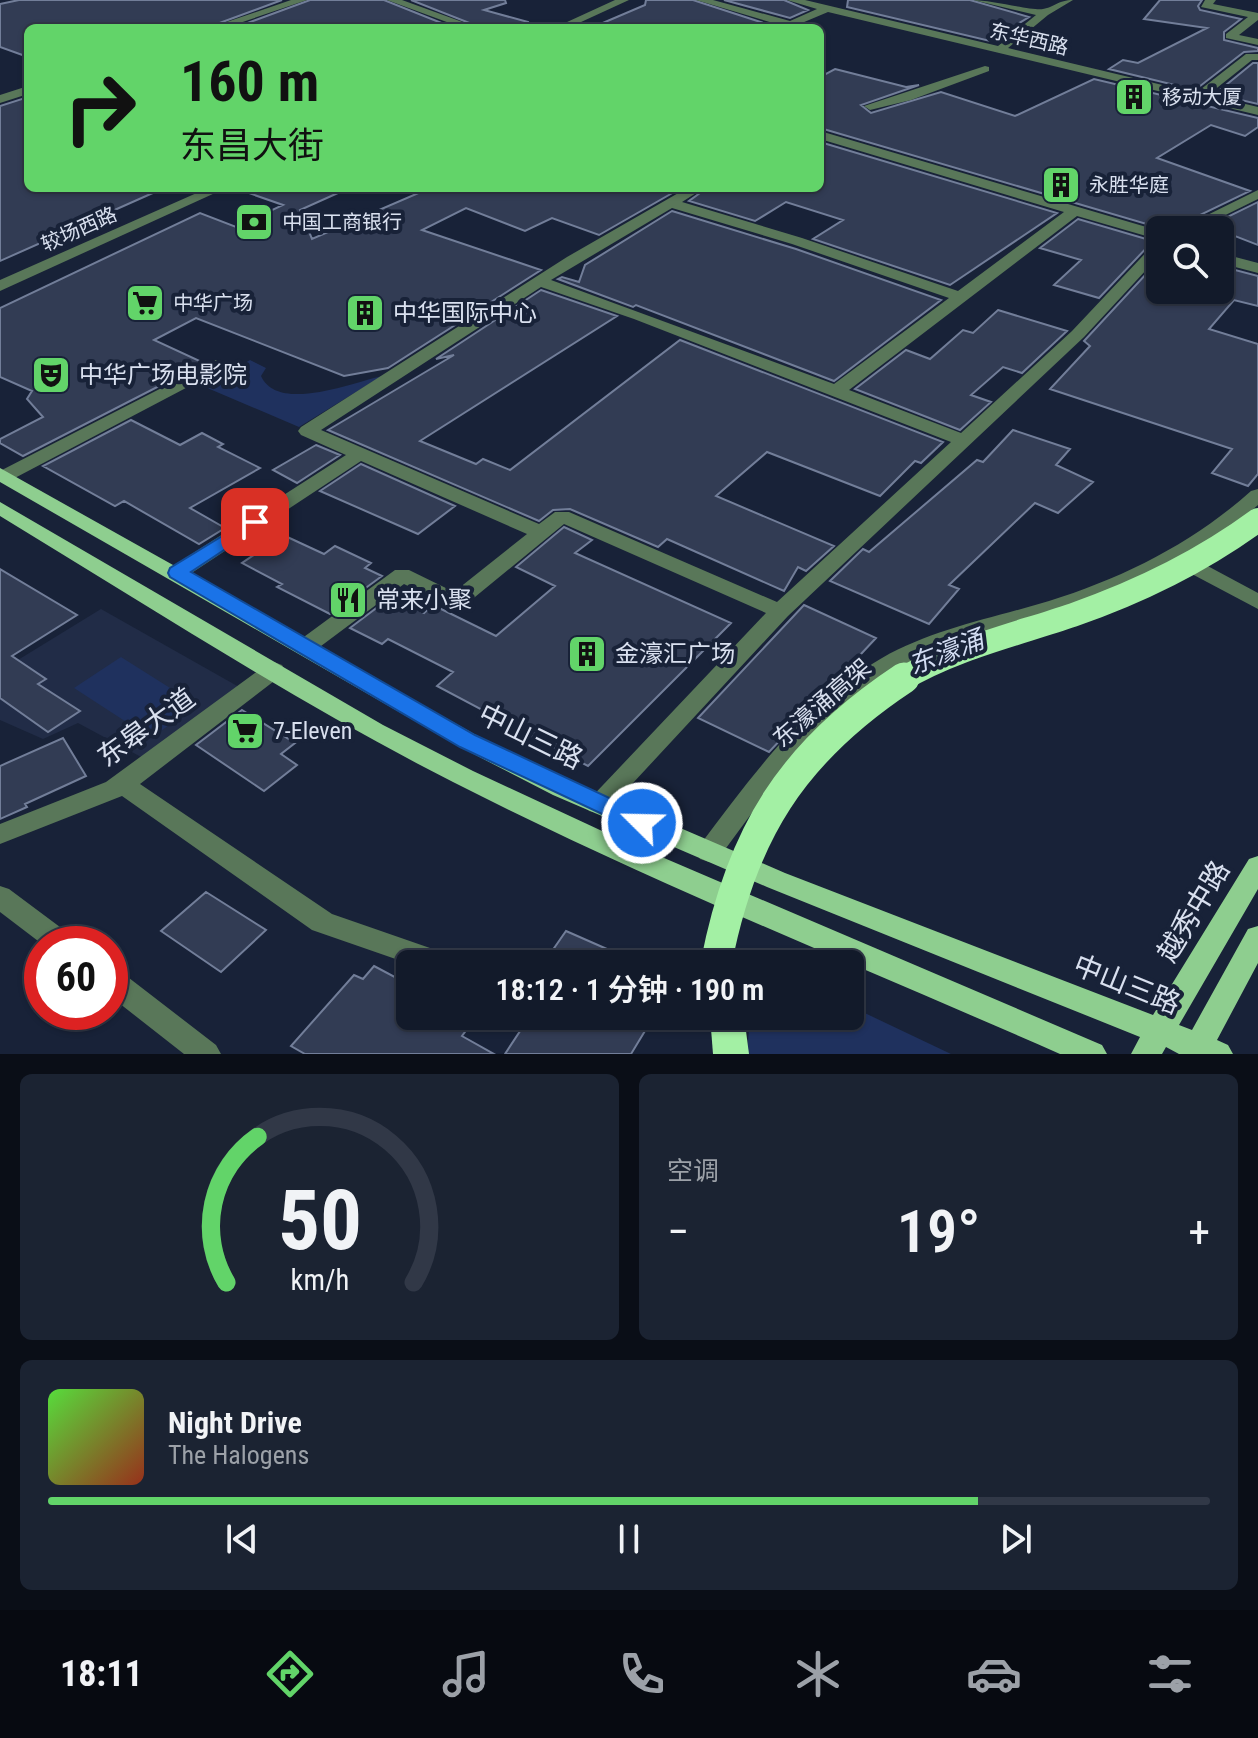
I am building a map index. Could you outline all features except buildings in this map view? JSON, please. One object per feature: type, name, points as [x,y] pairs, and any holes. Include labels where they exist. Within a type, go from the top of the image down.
[{"type":"highway","name":"东濠涌高架","points":[[719,950],[729,900],[764,818],[793,774],[840,726],[890,687],[940,659],[1109,603],[1191,563],[1258,521]]},
{"type":"highway","name":"东濠涌高架","points":[[726,950],[725,932],[734,896],[777,800],[798,772],[844,725],[893,688],[924,670],[972,649],[1112,605],[1192,566],[1258,521]]},
{"type":"highway","points":[[714,1030],[715,1054]]},
{"type":"highway","points":[[728,1030],[731,1054]]},
{"type":"main road","name":"中山三路","points":[[2,475],[468,741],[598,804],[1152,1042],[1204,1051]]},
{"type":"main road","points":[[0,508],[419,755],[525,807],[1092,1054]]},
{"type":"main road","name":"越秀中路","points":[[1152,1042],[1258,866]]},
{"type":"main road","points":[[1204,1051],[1258,937]]},
{"type":"street","points":[[227,24],[302,0]]},
{"type":"street","points":[[392,0],[462,24]]},
{"type":"street","points":[[568,24],[624,0]]},
{"type":"street","points":[[584,24],[639,0]]},
{"type":"street","points":[[701,0],[787,24]]},
{"type":"street","name":"东华西路","points":[[792,0],[1258,111]]},
{"type":"street","points":[[978,0],[1044,13]]},
{"type":"street","points":[[998,51],[1044,13],[1068,0]]},
{"type":"street","points":[[1211,0],[1205,5],[1257,16]]},
{"type":"street","points":[[793,24],[826,9]]},
{"type":"street","points":[[1257,16],[1230,36],[1258,42]]},
{"type":"street","points":[[1198,97],[1250,56],[1258,57]]},
{"type":"street","points":[[870,106],[907,97],[985,69]]},
{"type":"street","points":[[0,99],[24,91]]},
{"type":"street","points":[[824,136],[1146,232]]},
{"type":"street","name":"较场西路","points":[[0,277],[189,192]]},
{"type":"street","name":"较场西路","points":[[0,286],[210,192]]},
{"type":"street","points":[[542,533],[307,431],[539,281],[690,192]]},
{"type":"street","points":[[1213,216],[1258,194]]},
{"type":"street","points":[[670,203],[797,241],[960,297]]},
{"type":"street","points":[[836,391],[1074,211]]},
{"type":"street","points":[[598,804],[780,611],[1078,334],[1146,261]]},
{"type":"street","points":[[1234,262],[1258,268]]},
{"type":"street","points":[[539,281],[640,316],[964,440]]},
{"type":"street","points":[[2,475],[216,365]]},
{"type":"street","points":[[177,573],[360,454]]},
{"type":"street","points":[[709,852],[761,782],[817,719],[852,689],[891,663],[946,639],[1081,598],[1175,557],[1234,519],[1258,495]]},
{"type":"street","points":[[305,647],[402,575],[456,601],[562,516],[780,611]]},
{"type":"street","points":[[1175,557],[1258,602]]},
{"type":"street","name":"东皋大道","points":[[0,834],[122,784],[274,670]]},
{"type":"street","points":[[122,784],[322,922],[402,950]]},
{"type":"street","points":[[0,897],[38,926]]},
{"type":"street","points":[[128,994],[206,1054]]},
{"type":"shaded area","points":[[250,360],[266,368],[261,376],[270,387],[283,393],[335,389],[382,376],[299,427],[205,387]]},
{"type":"shaded area","points":[[101,609],[239,687],[143,758],[78,723],[43,739],[0,720],[0,671]]},
{"type":"shaded area","points":[[121,657],[197,705],[151,738],[74,688]]},
{"type":"shaded area","points":[[864,1013],[951,1054],[747,1054],[749,1030],[864,1030]]},
{"type":"place","name":"移动大厦","points":[[1134,97]]},
{"type":"place","name":"永胜华庭","points":[[1061,185]]},
{"type":"place","name":"中国工商银行","points":[[254,222]]},
{"type":"place","name":"中华广场","points":[[145,303]]},
{"type":"place","name":"中华国际中心","points":[[365,313]]},
{"type":"place","name":"中华广场电影院","points":[[51,375]]},
{"type":"place","name":"常来小聚","points":[[348,600]]},
{"type":"place","name":"金濠汇广场","points":[[587,654]]},
{"type":"place","name":"7-Eleven","points":[[245,731]]},
{"type":"route","points":[[255,522],[177,573],[468,741],[562,788],[642,823]]},
{"type":"water label","name":"东濠涌","points":[[946,652]]}]
